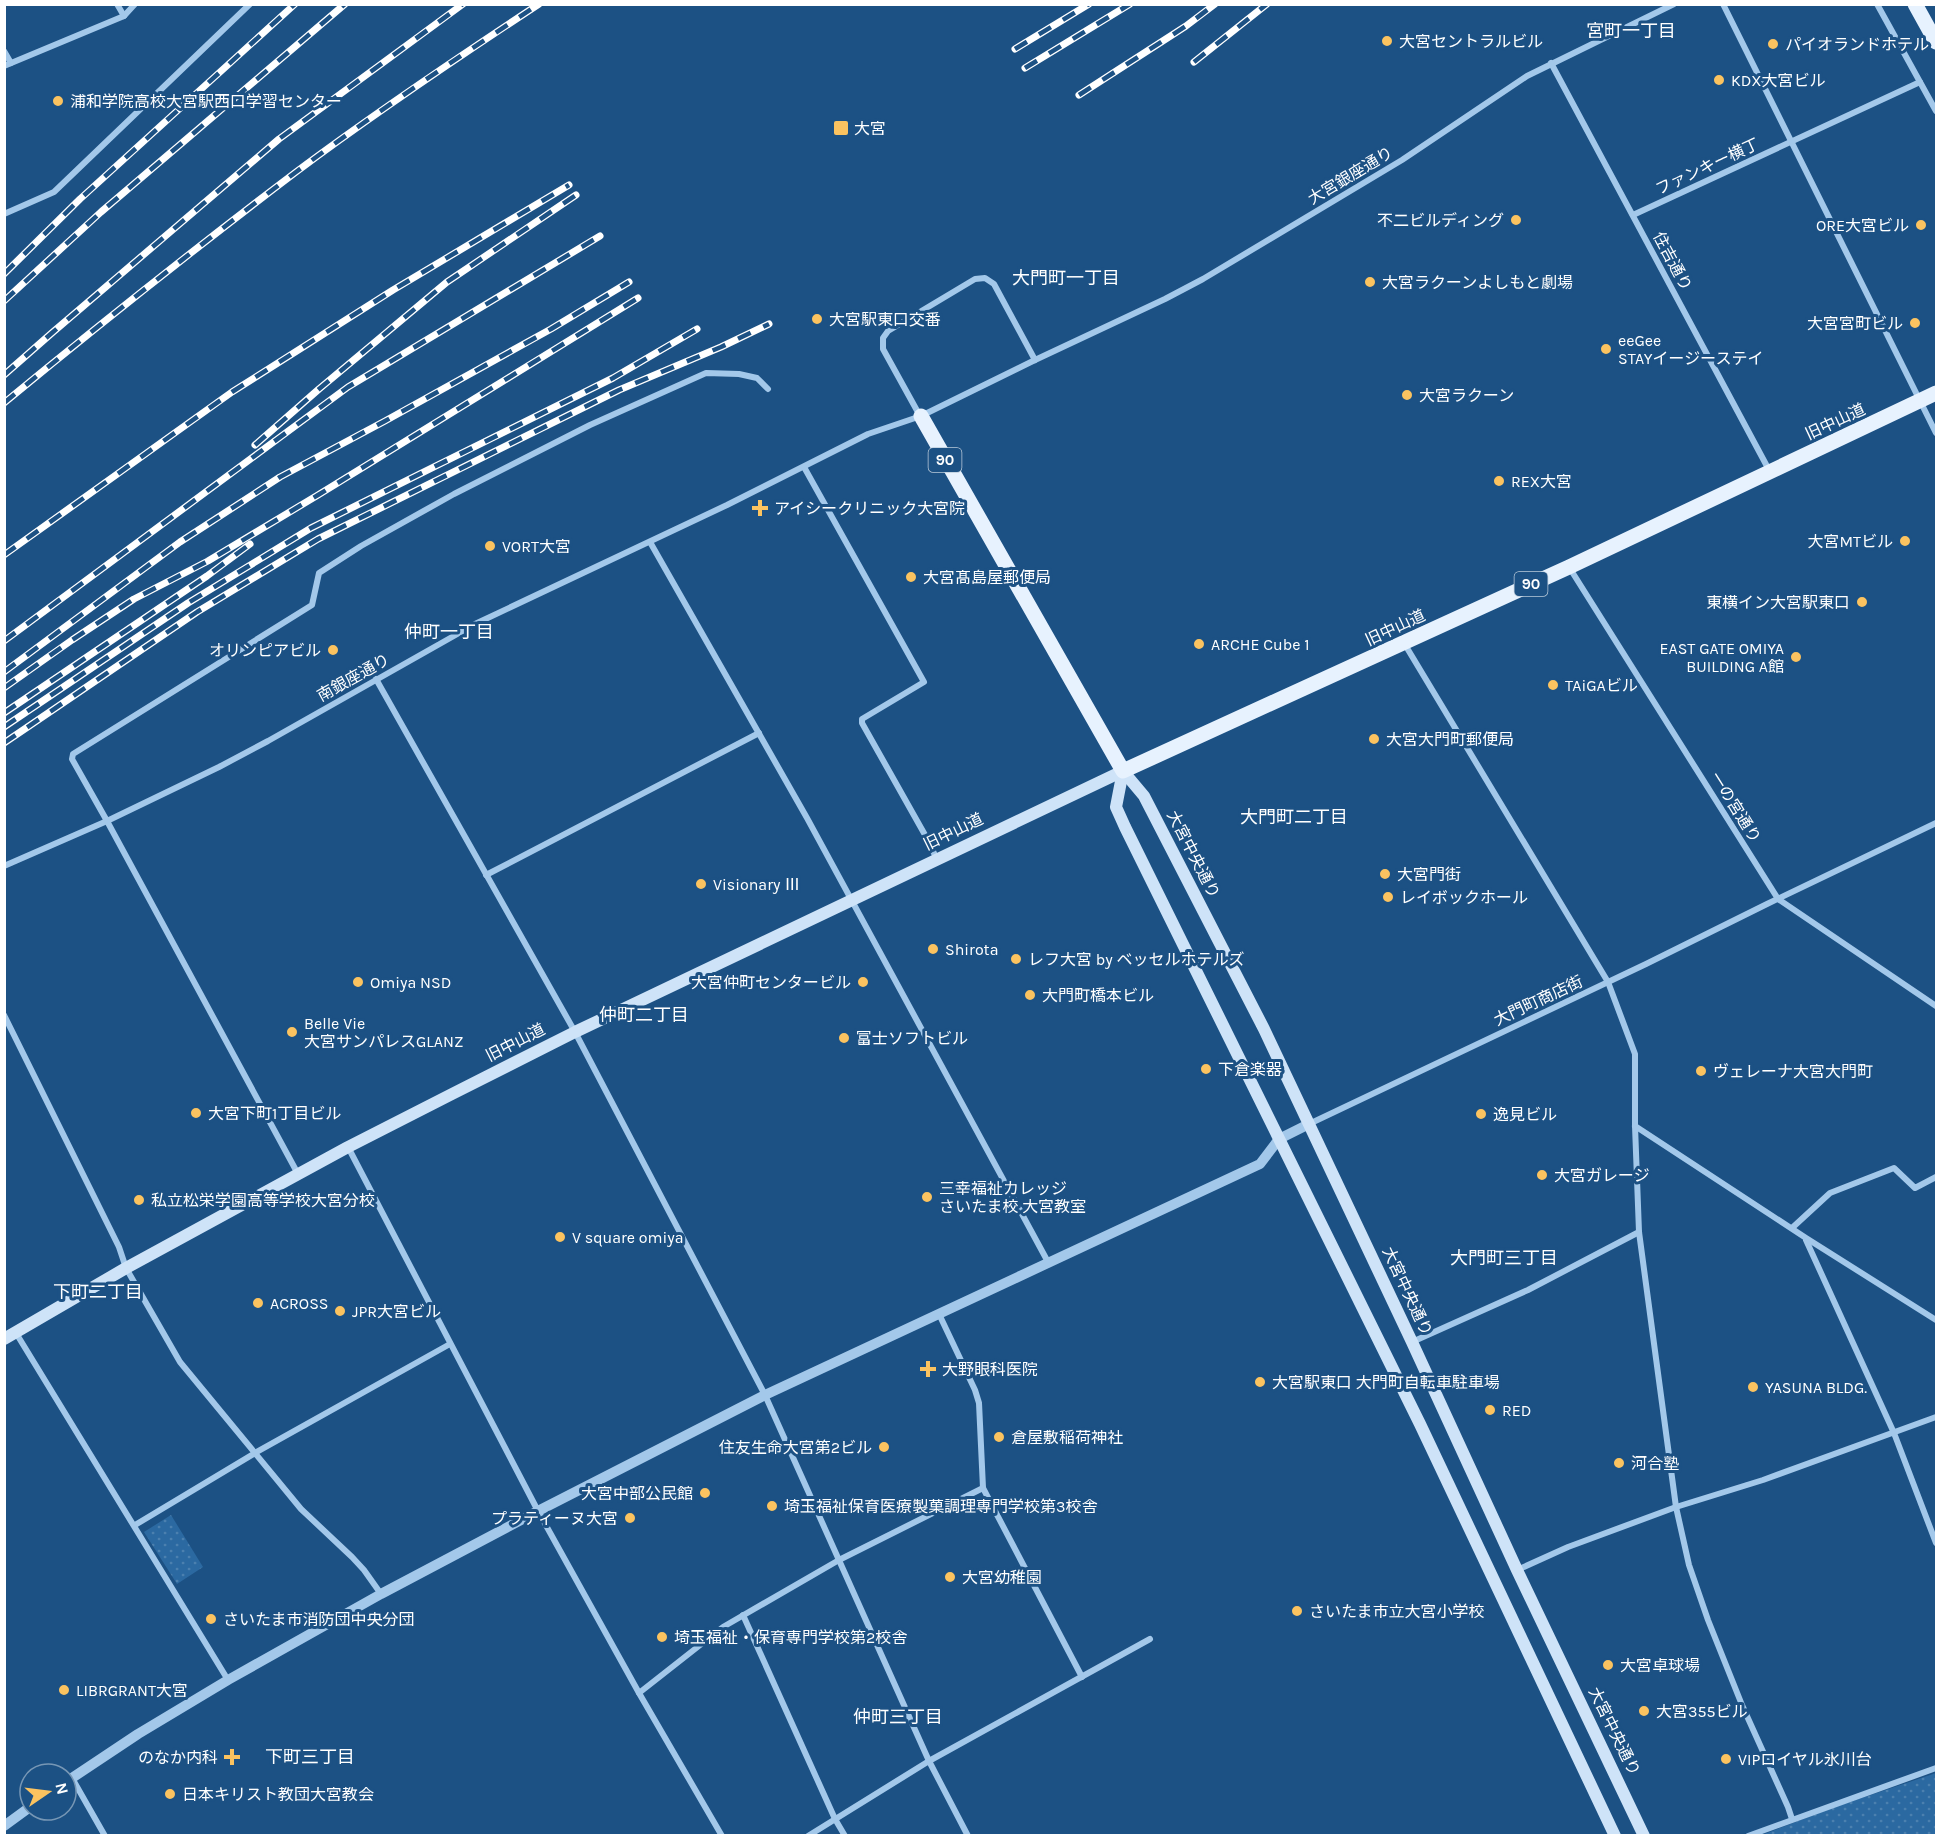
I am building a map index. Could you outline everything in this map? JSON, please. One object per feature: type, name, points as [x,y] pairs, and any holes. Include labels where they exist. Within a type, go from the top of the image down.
[{"type":"main road","points":[[1915,4],[1936,42]]},
{"type":"main road","name":"旧中山道","points":[[10,1335],[126,1268],[348,1147],[575,1032],[1123,771],[1569,567],[1936,393]]},
{"type":"main road","name":"大宮中央通り","points":[[921,416],[1123,771],[1144,796],[1264,1029],[1644,1836]]},
{"type":"main road","points":[[1123,771],[1116,807],[1125,827],[1420,1424],[1615,1836]]},
{"type":"street","points":[[117,4],[124,16]]},
{"type":"street","points":[[4,51],[8,65],[124,16],[135,4]]},
{"type":"street","points":[[4,214],[54,192],[250,4]]},
{"type":"street","name":"大宮銀座通り","points":[[921,416],[1203,279],[1402,160],[1527,76],[1674,4]]},
{"type":"street","points":[[1723,4],[1936,433]]},
{"type":"street","points":[[1877,4],[1936,111]]},
{"type":"street","name":"住吉通り","points":[[1551,63],[1770,471]]},
{"type":"street","name":"ファンキー横丁","points":[[1633,215],[1920,82]]},
{"type":"street","points":[[921,416],[883,349],[883,338],[888,330],[975,279],[985,278],[994,284],[1035,360]]},
{"type":"street","points":[[298,1174],[72,759],[73,754],[312,605],[319,573],[361,546],[454,494],[590,425],[706,373],[739,374],[757,378],[768,389]]},
{"type":"street","name":"南銀座通り","points":[[4,866],[107,821],[268,741],[475,624],[804,468],[868,435],[921,416]]},
{"type":"street","points":[[804,468],[924,682],[862,719],[862,723],[937,860]]},
{"type":"street","points":[[650,542],[759,733],[1048,1262]]},
{"type":"street","name":"一の宮通り","points":[[1569,567],[1778,898],[1936,1006]]},
{"type":"street","points":[[1403,643],[1608,982],[1635,1054],[1635,1126],[1640,1232],[1676,1507],[1689,1565],[1708,1620],[1792,1819]]},
{"type":"street","points":[[376,679],[575,1032],[765,1395],[929,1761],[968,1836]]},
{"type":"street","points":[[486,875],[759,733]]},
{"type":"street","name":"大門町商店街","points":[[1309,1124],[1936,823]]},
{"type":"street","points":[[4,1015],[119,1247],[126,1268],[180,1362],[301,1509],[358,1563],[381,1594]]},
{"type":"street","points":[[78,1774],[138,1734],[228,1680],[381,1594],[538,1511],[765,1395],[1260,1164],[1279,1139],[1309,1124]]},
{"type":"street","points":[[1635,1126],[1936,1320]]},
{"type":"street","points":[[348,1147],[538,1511],[722,1836]]},
{"type":"street","points":[[1792,1228],[1830,1193],[1894,1168],[1915,1188],[1936,1177]]},
{"type":"street","points":[[1412,1342],[1528,1290],[1640,1232]]},
{"type":"street","points":[[1806,1238],[1894,1433],[1936,1543]]},
{"type":"street","points":[[939,1314],[975,1390],[978,1403],[983,1488],[1082,1677]]},
{"type":"street","points":[[10,1335],[135,1525],[228,1680]]},
{"type":"street","points":[[135,1525],[255,1453],[450,1344]]},
{"type":"street","points":[[1517,1570],[1568,1547],[1676,1507],[1763,1480],[1936,1418]]},
{"type":"street","points":[[639,1693],[723,1627],[743,1615],[838,1560],[983,1488]]},
{"type":"street","points":[[743,1615],[835,1819],[845,1836]]},
{"type":"street","points":[[808,1836],[929,1761],[1150,1639]]},
{"type":"street","points":[[1748,1836],[1936,1768]]},
{"type":"street","points":[[78,1794],[105,1836]]},
{"type":"street","points":[[4,1826],[18,1816]]},
{"type":"shaded area","points":[[171,1515],[203,1567],[177,1584],[144,1532]]},
{"type":"shaded area","points":[[1936,1773],[1936,1835],[1759,1836],[1832,1808]]},
{"type":"railway","points":[[4,274],[80,199],[295,4]]},
{"type":"railway","points":[[4,301],[101,212],[345,4]]},
{"type":"railway","points":[[4,375],[279,139],[463,4]]},
{"type":"railway","points":[[4,403],[296,172],[416,86],[539,4]]},
{"type":"railway","points":[[1015,49],[1089,4]]},
{"type":"railway","points":[[1025,68],[1130,4]]},
{"type":"railway","points":[[1079,95],[1186,26],[1215,4]]},
{"type":"railway","points":[[1194,62],[1267,4]]},
{"type":"railway","points":[[4,555],[232,392],[393,290],[569,185]]},
{"type":"railway","points":[[255,445],[447,282],[576,195]]},
{"type":"railway","points":[[4,641],[348,387],[600,236]]},
{"type":"railway","points":[[4,672],[180,542],[280,477],[551,329],[629,282]]},
{"type":"railway","points":[[4,688],[134,599],[208,561],[638,298]]},
{"type":"railway","points":[[4,743],[197,612],[318,539],[619,390],[769,324]]},
{"type":"railway","points":[[4,727],[188,603],[311,528],[613,378],[697,329]]},
{"type":"railway","points":[[4,713],[207,576],[250,544]]},
{"type":"place","name":"大宮セントラルビル","points":[[1387,41]]},
{"type":"place","name":"パイオランドホテル","points":[[1773,44]]},
{"type":"place","name":"KDX大宮ビル","points":[[1719,80]]},
{"type":"place","name":"浦和学院高校大宮駅西口学習センター","points":[[58,101]]},
{"type":"place","name":"大宮","points":[[841,128]]},
{"type":"place","name":"不二ビルディング","points":[[1516,220]]},
{"type":"place","name":"ORE大宮ビル","points":[[1921,225]]},
{"type":"place","name":"大宮ラクーンよしもと劇場","points":[[1370,282]]},
{"type":"place","name":"大宮駅東口交番","points":[[817,319]]},
{"type":"place","name":"大宮宮町ビル","points":[[1915,323]]},
{"type":"place","name":"eeGee STAYイージーステイ","points":[[1606,349]]},
{"type":"place","name":"大宮ラクーン","points":[[1407,395]]},
{"type":"place","name":"REX大宮","points":[[1499,481]]},
{"type":"place","name":"アイシークリニック大宮院","points":[[760,508]]},
{"type":"place","name":"大宮MTビル","points":[[1905,541]]},
{"type":"place","name":"VORT大宮","points":[[490,546]]},
{"type":"place","name":"大宮髙島屋郵便局","points":[[911,577]]},
{"type":"place","name":"東横イン大宮駅東口","points":[[1862,602]]},
{"type":"place","name":"ARCHE Cube 1","points":[[1199,644]]},
{"type":"place","name":"オリンピアビル","points":[[333,650]]},
{"type":"place","name":"EAST GATE OMIYA BUILDING A館","points":[[1796,657]]},
{"type":"place","name":"TAiGAビル","points":[[1553,685]]},
{"type":"place","name":"大宮大門町郵便局","points":[[1374,739]]},
{"type":"place","name":"大宮門街","points":[[1385,874]]},
{"type":"place","name":"Visionary Ⅲ","points":[[701,884]]},
{"type":"place","name":"レイボックホール","points":[[1388,897]]},
{"type":"place","name":"Shirota","points":[[933,949]]},
{"type":"place","name":"レフ大宮 by ベッセルホテルズ","points":[[1016,959]]},
{"type":"place","name":"Omiya NSD","points":[[358,982]]},
{"type":"place","name":"大宮仲町センタービル","points":[[863,982]]},
{"type":"place","name":"大門町橋本ビル","points":[[1030,995]]},
{"type":"place","name":"Belle Vie 大宮サンパレスGLANZ","points":[[292,1032]]},
{"type":"place","name":"富士ソフトビル","points":[[844,1038]]},
{"type":"place","name":"下倉楽器","points":[[1206,1069]]},
{"type":"place","name":"ヴェレーナ大宮大門町","points":[[1701,1071]]},
{"type":"place","name":"大宮下町1丁目ビル","points":[[196,1113]]},
{"type":"place","name":"逸見ビル","points":[[1481,1114]]},
{"type":"place","name":"大宮ガレージ","points":[[1542,1175]]},
{"type":"place","name":"三幸福祉カレッジ さいたま校 大宮教室","points":[[927,1197]]},
{"type":"place","name":"私立松栄学園高等学校大宮分校","points":[[139,1200]]},
{"type":"place","name":"V square omiya","points":[[560,1237]]},
{"type":"place","name":"ACROSS","points":[[258,1303]]},
{"type":"place","name":"JPR大宮ビル","points":[[340,1311]]},
{"type":"place","name":"大野眼科医院","points":[[928,1369]]},
{"type":"place","name":"大宮駅東口 大門町自転車駐車場","points":[[1260,1382]]},
{"type":"place","name":"YASUNA BLDG.","points":[[1753,1387]]},
{"type":"place","name":"RED","points":[[1490,1410]]},
{"type":"place","name":"倉屋敷稲荷神社","points":[[999,1437]]},
{"type":"place","name":"住友生命大宮第2ビル","points":[[884,1447]]},
{"type":"place","name":"河合塾","points":[[1619,1463]]},
{"type":"place","name":"大宮中部公民館","points":[[705,1493]]},
{"type":"place","name":"埼玉福祉保育医療製菓調理専門学校第3校舎","points":[[772,1506]]},
{"type":"place","name":"プラティーヌ大宮","points":[[630,1518]]},
{"type":"place","name":"大宮幼稚園","points":[[950,1577]]},
{"type":"place","name":"さいたま市立大宮小学校","points":[[1297,1611]]},
{"type":"place","name":"さいたま市消防団中央分団","points":[[211,1619]]},
{"type":"place","name":"埼玉福祉・保育専門学校第2校舎","points":[[662,1637]]},
{"type":"place","name":"大宮卓球場","points":[[1608,1665]]},
{"type":"place","name":"LIBRGRANT大宮","points":[[64,1690]]},
{"type":"place","name":"大宮355ビル","points":[[1644,1711]]},
{"type":"place","name":"のなか内科","points":[[232,1757]]},
{"type":"place","name":"VIPロイヤル氷川台","points":[[1726,1759]]},
{"type":"place","name":"日本キリスト教団大宮教会","points":[[170,1794]]},
{"type":"district","name":"宮町一丁目","points":[[1631,31]]},
{"type":"district","name":"大門町一丁目","points":[[1066,278]]},
{"type":"district","name":"仲町一丁目","points":[[449,632]]},
{"type":"district","name":"大門町二丁目","points":[[1294,817]]},
{"type":"district","name":"仲町二丁目","points":[[644,1015]]},
{"type":"district","name":"大門町三丁目","points":[[1504,1258]]},
{"type":"district","name":"下町二丁目","points":[[98,1292]]},
{"type":"district","name":"仲町三丁目","points":[[898,1717]]},
{"type":"district","name":"下町三丁目","points":[[310,1757]]}]
